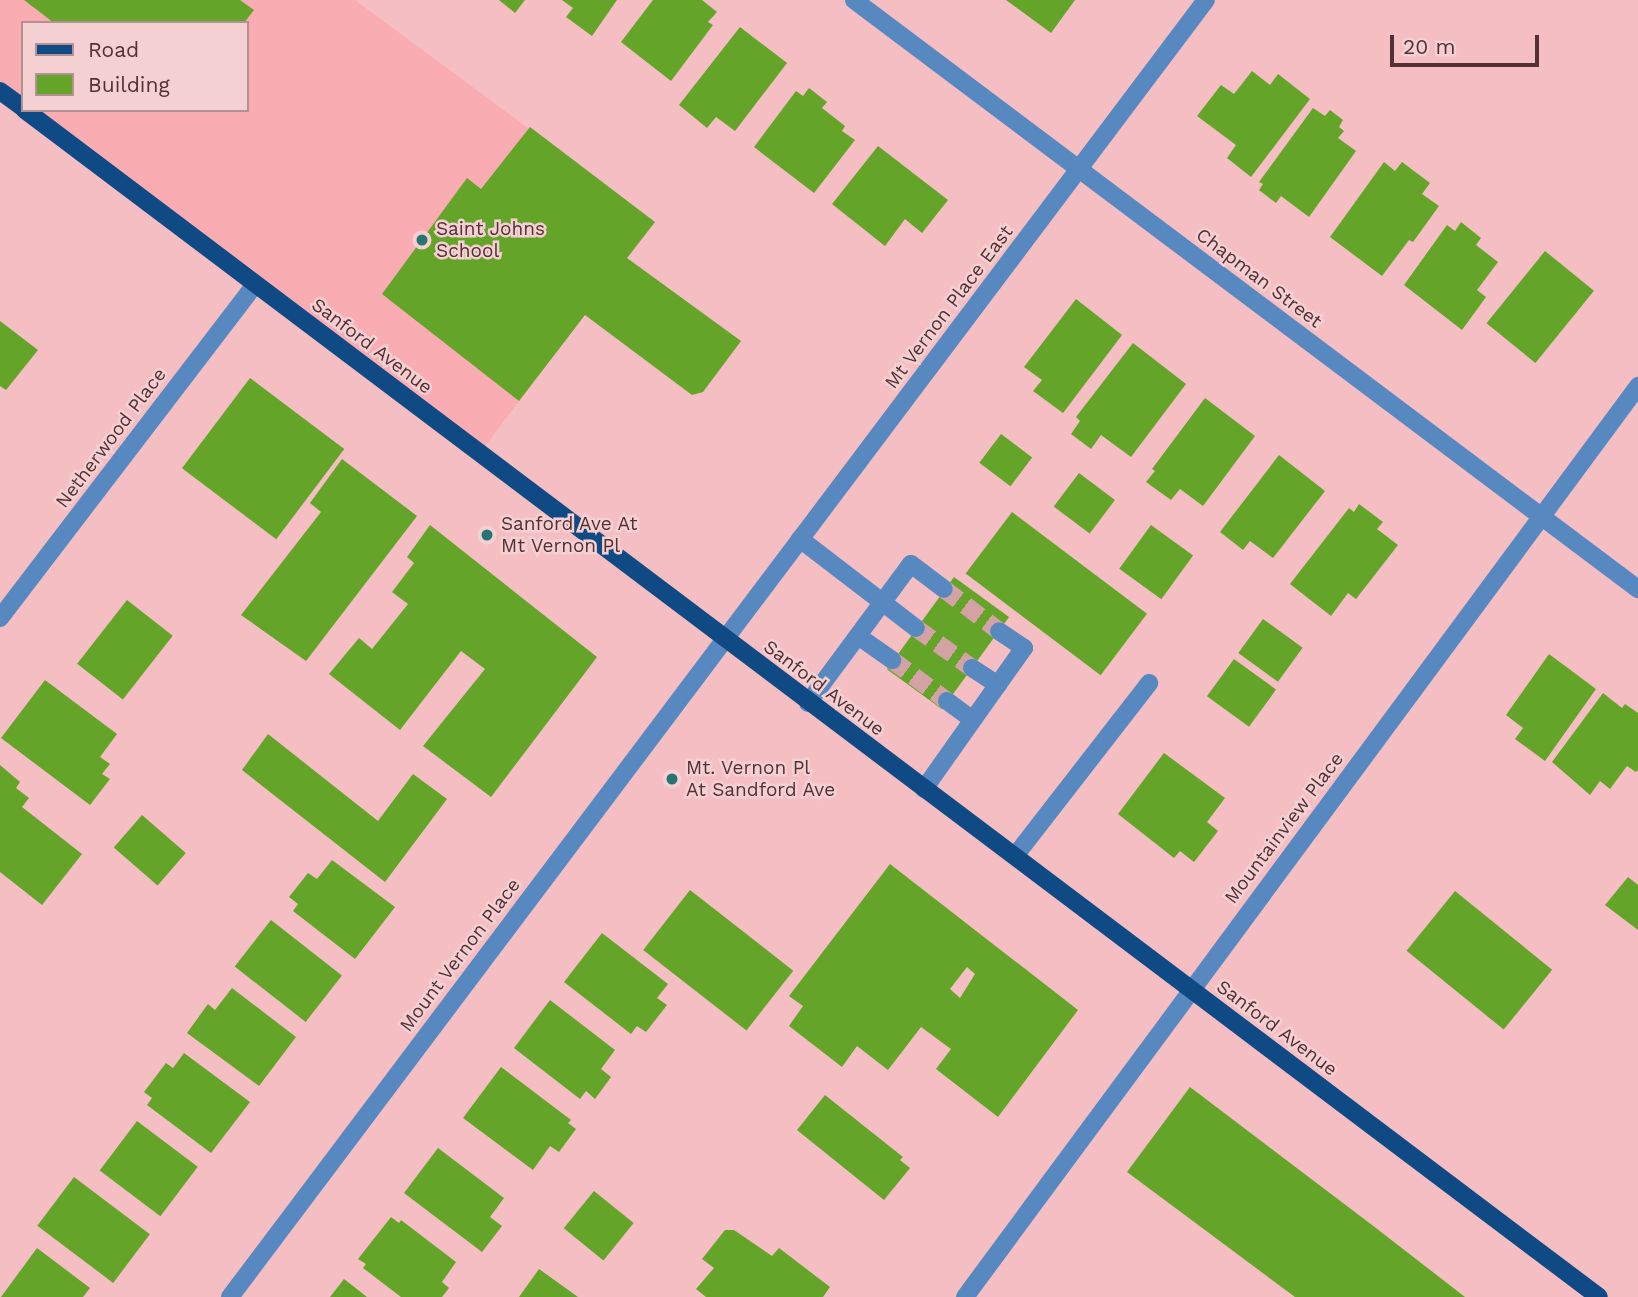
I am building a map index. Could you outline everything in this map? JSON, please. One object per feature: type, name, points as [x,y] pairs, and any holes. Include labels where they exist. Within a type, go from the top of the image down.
[{"type":"main road","name":"Sanford Avenue","points":[[0,91],[21,107]]},
{"type":"main road","name":"Sanford Avenue","points":[[28,112],[808,703],[1599,1297]]},
{"type":"street","name":"Chapman Street","points":[[854,0],[1638,589]]},
{"type":"street","name":"Mt Vernon Place East","points":[[724,638],[1206,0]]},
{"type":"street","name":"Netherwood Place","points":[[0,618],[255,284]]},
{"type":"street","name":"Mountainview Place","points":[[965,1297],[1638,386]]},
{"type":"street","points":[[800,539],[916,628]]},
{"type":"street","points":[[808,703],[911,564],[944,589]]},
{"type":"street","points":[[924,789],[1024,649],[999,631]]},
{"type":"street","points":[[858,636],[892,660]]},
{"type":"street","name":"Mount Vernon Place","points":[[230,1297],[724,638]]},
{"type":"street","points":[[972,668],[998,685]]},
{"type":"street","points":[[1015,856],[1149,683]]},
{"type":"street","points":[[947,701],[972,719]]},
{"type":"shaded area","name":"Saint Johns School","points":[[0,0],[355,0],[655,222],[482,450],[34,112],[248,112],[248,21],[21,21],[21,103],[0,87]]},
{"type":"building","points":[[24,0],[240,0],[254,10],[246,21],[51,21]]},
{"type":"building","points":[[499,0],[525,0],[515,13]]},
{"type":"building","points":[[562,0],[617,0],[592,36],[566,17],[573,8]]},
{"type":"building","points":[[653,0],[702,0],[717,12],[708,22],[713,25],[671,81],[621,42]]},
{"type":"building","points":[[1006,0],[1075,0],[1051,33]]},
{"type":"building","points":[[740,27],[787,63],[735,131],[716,117],[707,128],[679,105]]},
{"type":"building","points":[[1252,71],[1270,85],[1278,74],[1310,99],[1251,177],[1227,158],[1236,145],[1197,116],[1221,85],[1234,94]]},
{"type":"building","points":[[809,88],[827,102],[822,108],[845,126],[842,131],[855,140],[814,193],[754,147],[796,91],[803,96]]},
{"type":"building","points":[[1313,108],[1325,116],[1330,110],[1343,120],[1339,127],[1344,131],[1338,138],[1356,151],[1309,217],[1281,196],[1276,203],[1259,190],[1263,184],[1259,182]]},
{"type":"building","points":[[530,127],[655,222],[627,258],[741,341],[703,392],[692,395],[585,315],[519,401],[382,294],[467,178],[481,189]]},
{"type":"building","points":[[878,146],[948,200],[922,233],[905,219],[885,246],[832,204]]},
{"type":"building","points":[[1384,162],[1395,171],[1402,162],[1430,183],[1422,194],[1439,206],[1413,242],[1409,240],[1382,276],[1330,237]]},
{"type":"building","points":[[1461,222],[1481,238],[1476,245],[1498,262],[1477,290],[1486,297],[1462,330],[1404,285],[1447,225],[1455,231]]},
{"type":"building","points":[[1545,251],[1594,291],[1535,363],[1486,323]]},
{"type":"building","points":[[1076,299],[1122,335],[1063,413],[1033,391],[1042,380],[1024,367]]},
{"type":"building","points":[[0,321],[38,350],[6,390],[0,386]]},
{"type":"building","points":[[1133,343],[1186,384],[1131,457],[1101,435],[1091,449],[1071,434],[1080,421],[1076,417]]},
{"type":"building","points":[[250,378],[344,449],[276,539],[182,468]]},
{"type":"building","points":[[1205,398],[1255,436],[1203,506],[1180,489],[1171,500],[1146,482],[1155,471],[1152,469]]},
{"type":"building","points":[[1001,434],[1032,457],[1010,486],[979,463]]},
{"type":"building","points":[[1279,455],[1325,491],[1273,558],[1250,541],[1243,550],[1220,532]]},
{"type":"building","points":[[342,459],[417,516],[306,661],[241,615],[321,512],[310,503]]},
{"type":"building","points":[[1079,473],[1115,500],[1090,534],[1054,507]]},
{"type":"building","points":[[1359,504],[1383,522],[1377,529],[1398,545],[1356,599],[1348,593],[1331,616],[1290,584],[1349,508],[1354,512]]},
{"type":"building","points":[[1012,512],[1147,614],[1101,675],[966,573]]},
{"type":"building","points":[[430,525],[597,657],[491,797],[423,746],[485,669],[461,651],[400,730],[329,674],[359,638],[372,649],[408,604],[392,592],[414,563],[407,557]]},
{"type":"building","points":[[1151,525],[1193,556],[1161,599],[1119,569]]},
{"type":"building","points":[[954,577],[1009,617],[942,709],[887,669]]},
{"type":"building","points":[[127,600],[173,636],[123,700],[77,664]]},
{"type":"building","points":[[1263,619],[1303,648],[1278,682],[1238,653]]},
{"type":"building","points":[[1549,654],[1596,689],[1545,761],[1515,739],[1523,728],[1506,715]]},
{"type":"building","points":[[1234,659],[1276,690],[1249,727],[1207,696]]},
{"type":"building","points":[[45,680],[117,734],[100,757],[110,764],[102,774],[110,779],[90,805],[1,738]]},
{"type":"building","points":[[1603,693],[1622,708],[1625,704],[1638,713],[1638,770],[1636,772],[1627,766],[1610,789],[1600,781],[1590,795],[1552,762]]},
{"type":"building","points":[[268,734],[378,821],[413,774],[447,799],[385,882],[242,770]]},
{"type":"building","points":[[1164,753],[1225,798],[1207,822],[1218,831],[1194,862],[1180,851],[1174,858],[1118,814]]},
{"type":"building","points":[[0,765],[20,782],[16,788],[29,798],[22,807],[82,854],[42,905],[0,872]]},
{"type":"building","points":[[142,815],[186,853],[158,886],[114,847]]},
{"type":"building","points":[[332,860],[395,907],[355,959],[293,911],[298,904],[289,897],[308,873],[317,879]]},
{"type":"building","points":[[890,864],[1078,1010],[998,1117],[936,1069],[951,1049],[921,1027],[888,1070],[857,1046],[842,1067],[789,1026],[803,1006],[789,996]],"holes":[[[967,967],[975,974],[960,998],[950,989]]]},
{"type":"building","points":[[1628,877],[1638,885],[1638,930],[1605,905]]},
{"type":"building","points":[[690,890],[793,971],[746,1031],[643,950]]},
{"type":"building","points":[[1455,891],[1552,970],[1504,1030],[1407,951]]},
{"type":"building","points":[[271,920],[342,975],[306,1022],[235,966]]},
{"type":"building","points":[[602,933],[668,984],[657,998],[667,1005],[646,1032],[637,1026],[631,1034],[564,982]]},
{"type":"building","points":[[232,988],[296,1037],[259,1086],[187,1033],[208,1004],[215,1010]]},
{"type":"building","points":[[550,1000],[615,1050],[601,1069],[611,1077],[595,1099],[586,1091],[580,1099],[514,1048]]},
{"type":"building","points":[[184,1053],[250,1102],[211,1153],[147,1105],[152,1098],[144,1092],[166,1063],[173,1068]]},
{"type":"building","points":[[501,1067],[571,1120],[568,1123],[576,1129],[559,1152],[550,1146],[533,1170],[463,1118]]},
{"type":"building","points":[[1190,1087],[1465,1297],[1295,1297],[1127,1172]]},
{"type":"building","points":[[825,1095],[903,1157],[900,1160],[910,1168],[884,1200],[797,1130]]},
{"type":"building","points":[[137,1121],[198,1167],[160,1216],[100,1171]]},
{"type":"building","points":[[438,1148],[504,1198],[490,1217],[502,1226],[482,1252],[404,1193]]},
{"type":"building","points":[[74,1177],[150,1234],[113,1283],[37,1226]]},
{"type":"building","points":[[594,1191],[634,1223],[603,1260],[564,1228]]},
{"type":"building","points":[[391,1217],[399,1223],[401,1220],[456,1262],[442,1282],[449,1288],[442,1297],[401,1297],[363,1268],[366,1264],[358,1259]]},
{"type":"building","points":[[725,1230],[734,1230],[772,1256],[779,1248],[830,1287],[823,1297],[706,1297],[696,1289],[714,1268],[702,1259]]},
{"type":"building","points":[[37,1248],[90,1288],[83,1297],[1,1297]]},
{"type":"building","points":[[539,1269],[578,1297],[519,1297]]},
{"type":"building","points":[[344,1279],[367,1297],[330,1297]]},
{"type":"tunnel","points":[[944,589],[999,631]]},
{"type":"tunnel","points":[[916,628],[972,668]]},
{"type":"tunnel","points":[[892,660],[947,701]]},
{"type":"place","name":"Saint Johns School","points":[[422,240]]},
{"type":"place","name":"Sanford Ave At Mt Vernon Pl","points":[[487,535]]},
{"type":"place","name":"Mt. Vernon Pl At Sandford Ave","points":[[672,779]]}]
